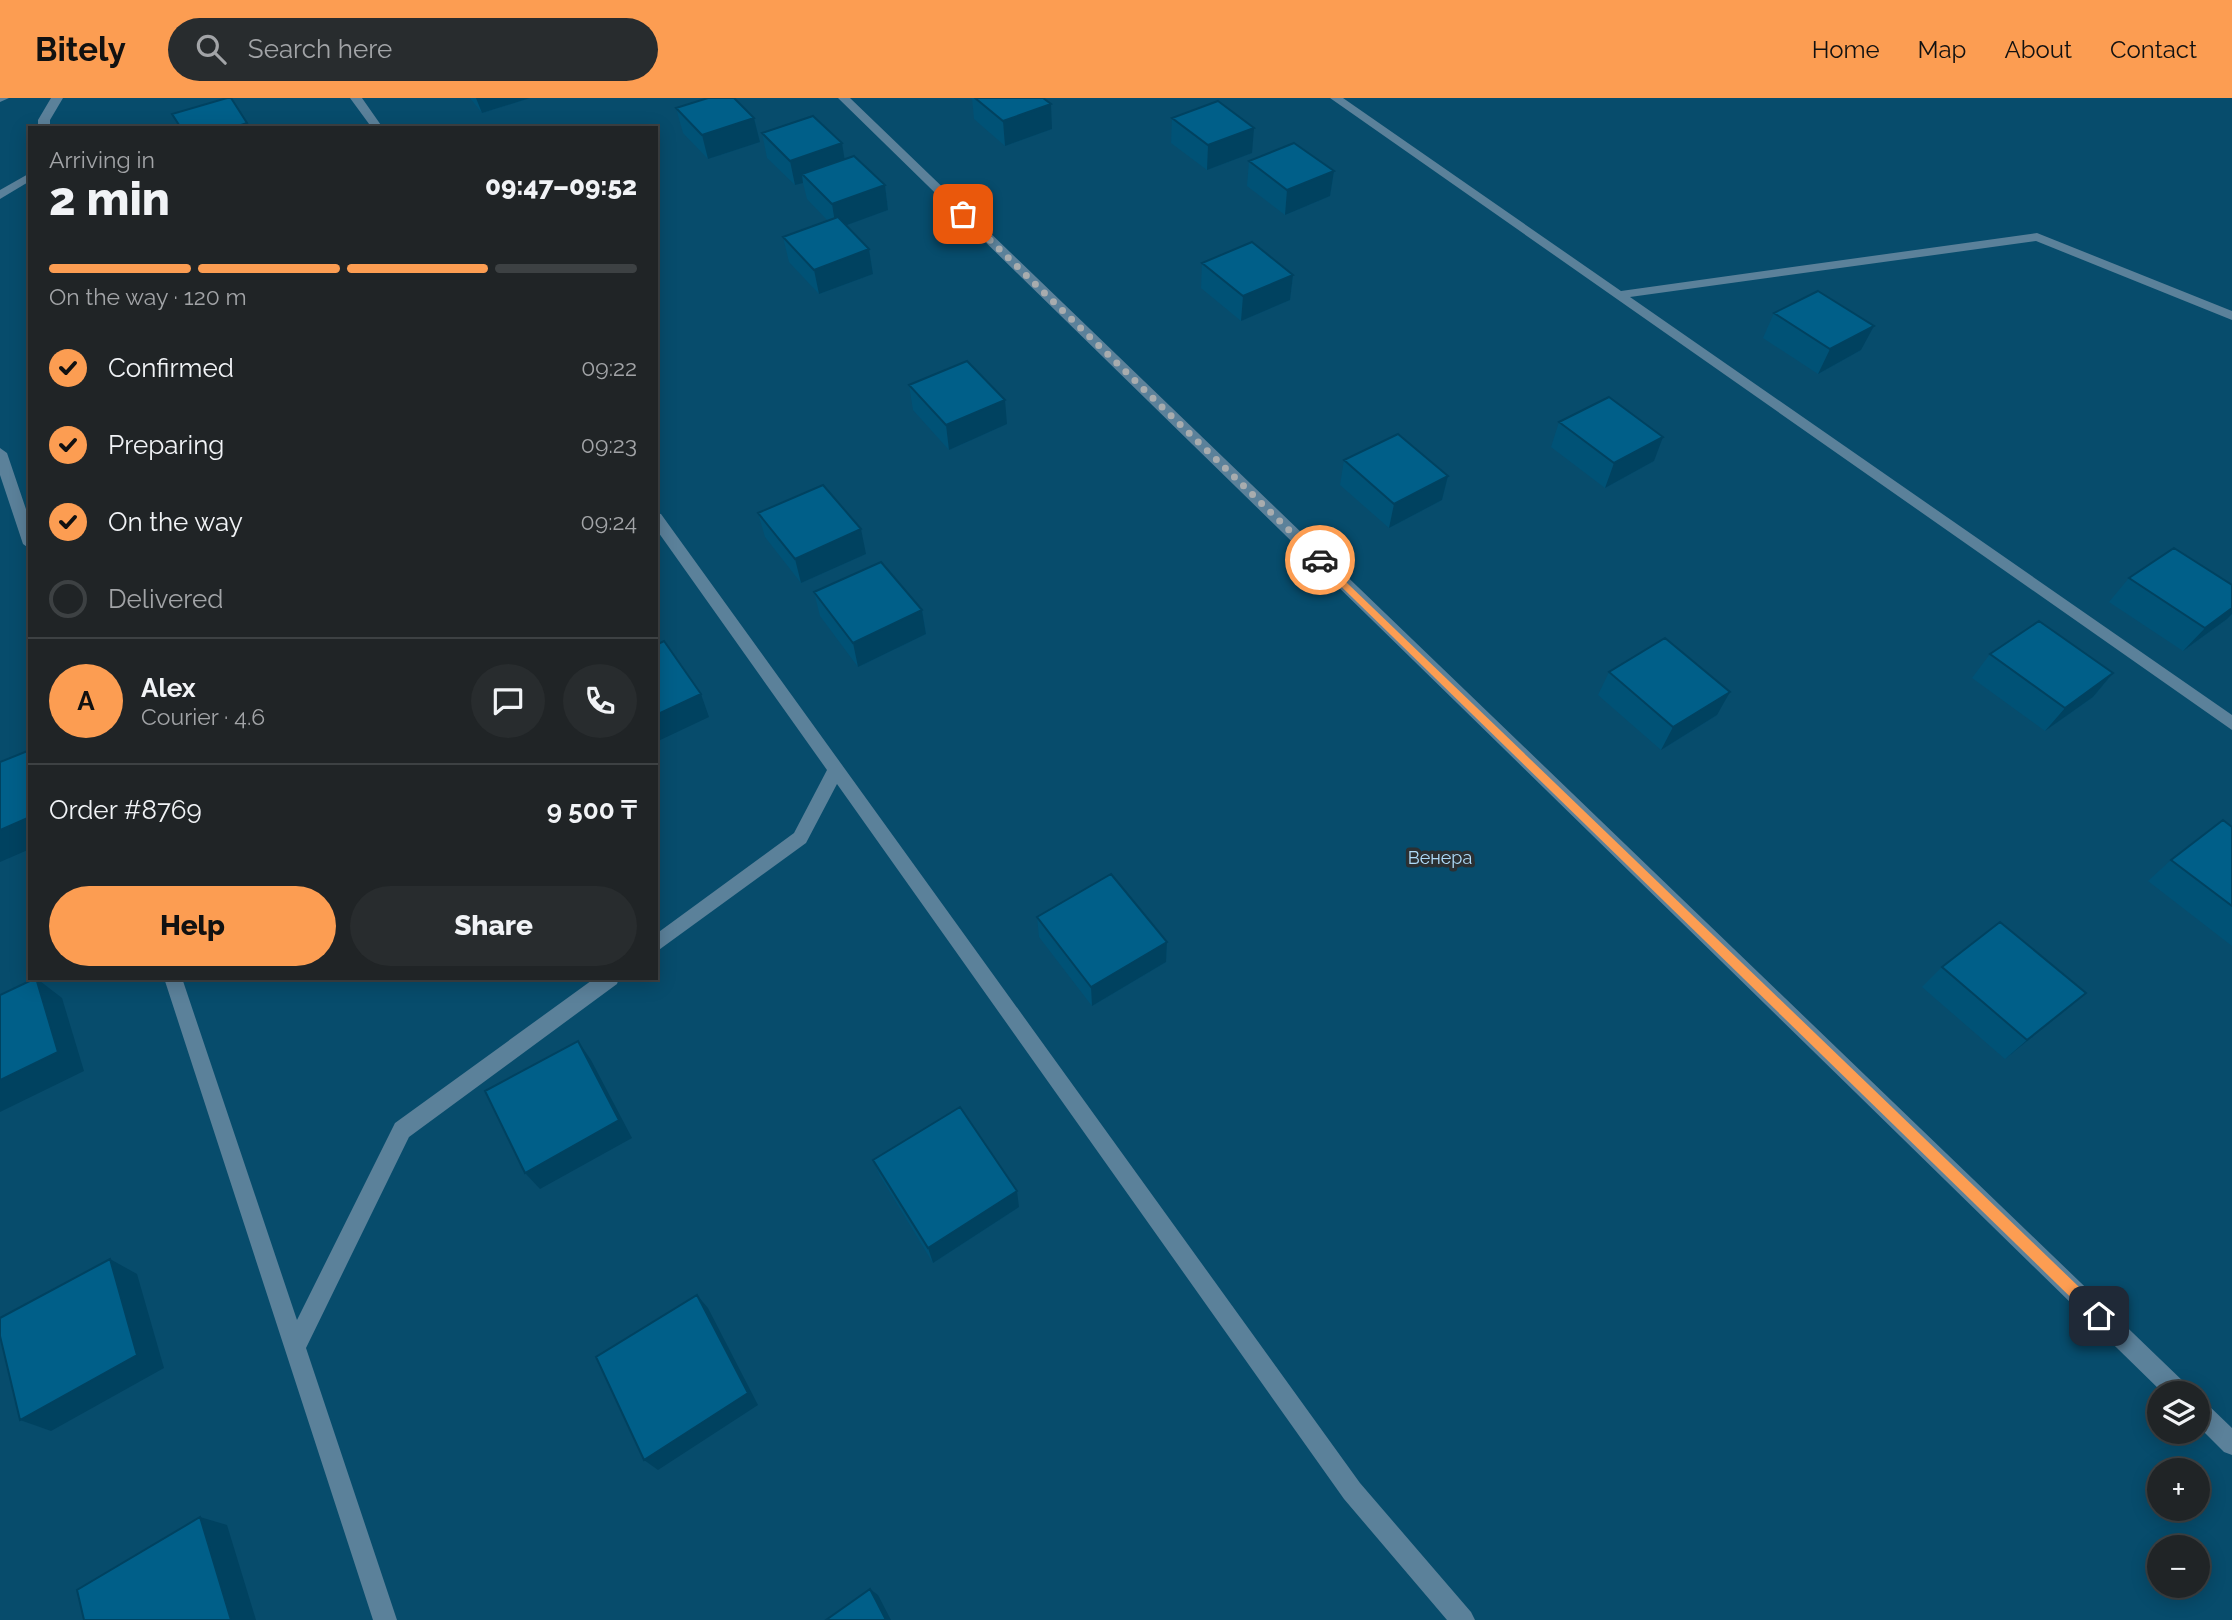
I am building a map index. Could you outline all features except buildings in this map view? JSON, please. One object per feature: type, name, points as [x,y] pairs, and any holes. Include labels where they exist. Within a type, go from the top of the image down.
[{"type":"street","points":[[44,126],[44,120],[57,98]]},
{"type":"street","points":[[356,98],[377,126]]},
{"type":"street","points":[[844,98],[2167,1381]]},
{"type":"street","points":[[1336,98],[2232,724]]},
{"type":"street","points":[[0,195],[28,177]]},
{"type":"street","points":[[1618,295],[2037,237],[2232,316]]},
{"type":"street","points":[[0,453],[28,538]]},
{"type":"street","points":[[658,521],[1352,1491],[1463,1620]]},
{"type":"street","points":[[658,943],[800,838],[836,769]]},
{"type":"street","points":[[174,980],[385,1620]]},
{"type":"street","points":[[295,1347],[402,1130],[607,980]]},
{"type":"street","points":[[2210,1423],[2232,1444]]},
{"type":"green space","name":"Венера","points":[[0,98],[2232,98],[2232,1620],[0,1620]]},
{"type":"way so far","points":[[963,214],[1320,560]]},
{"type":"route","points":[[1320,560],[2099,1316]]}]
